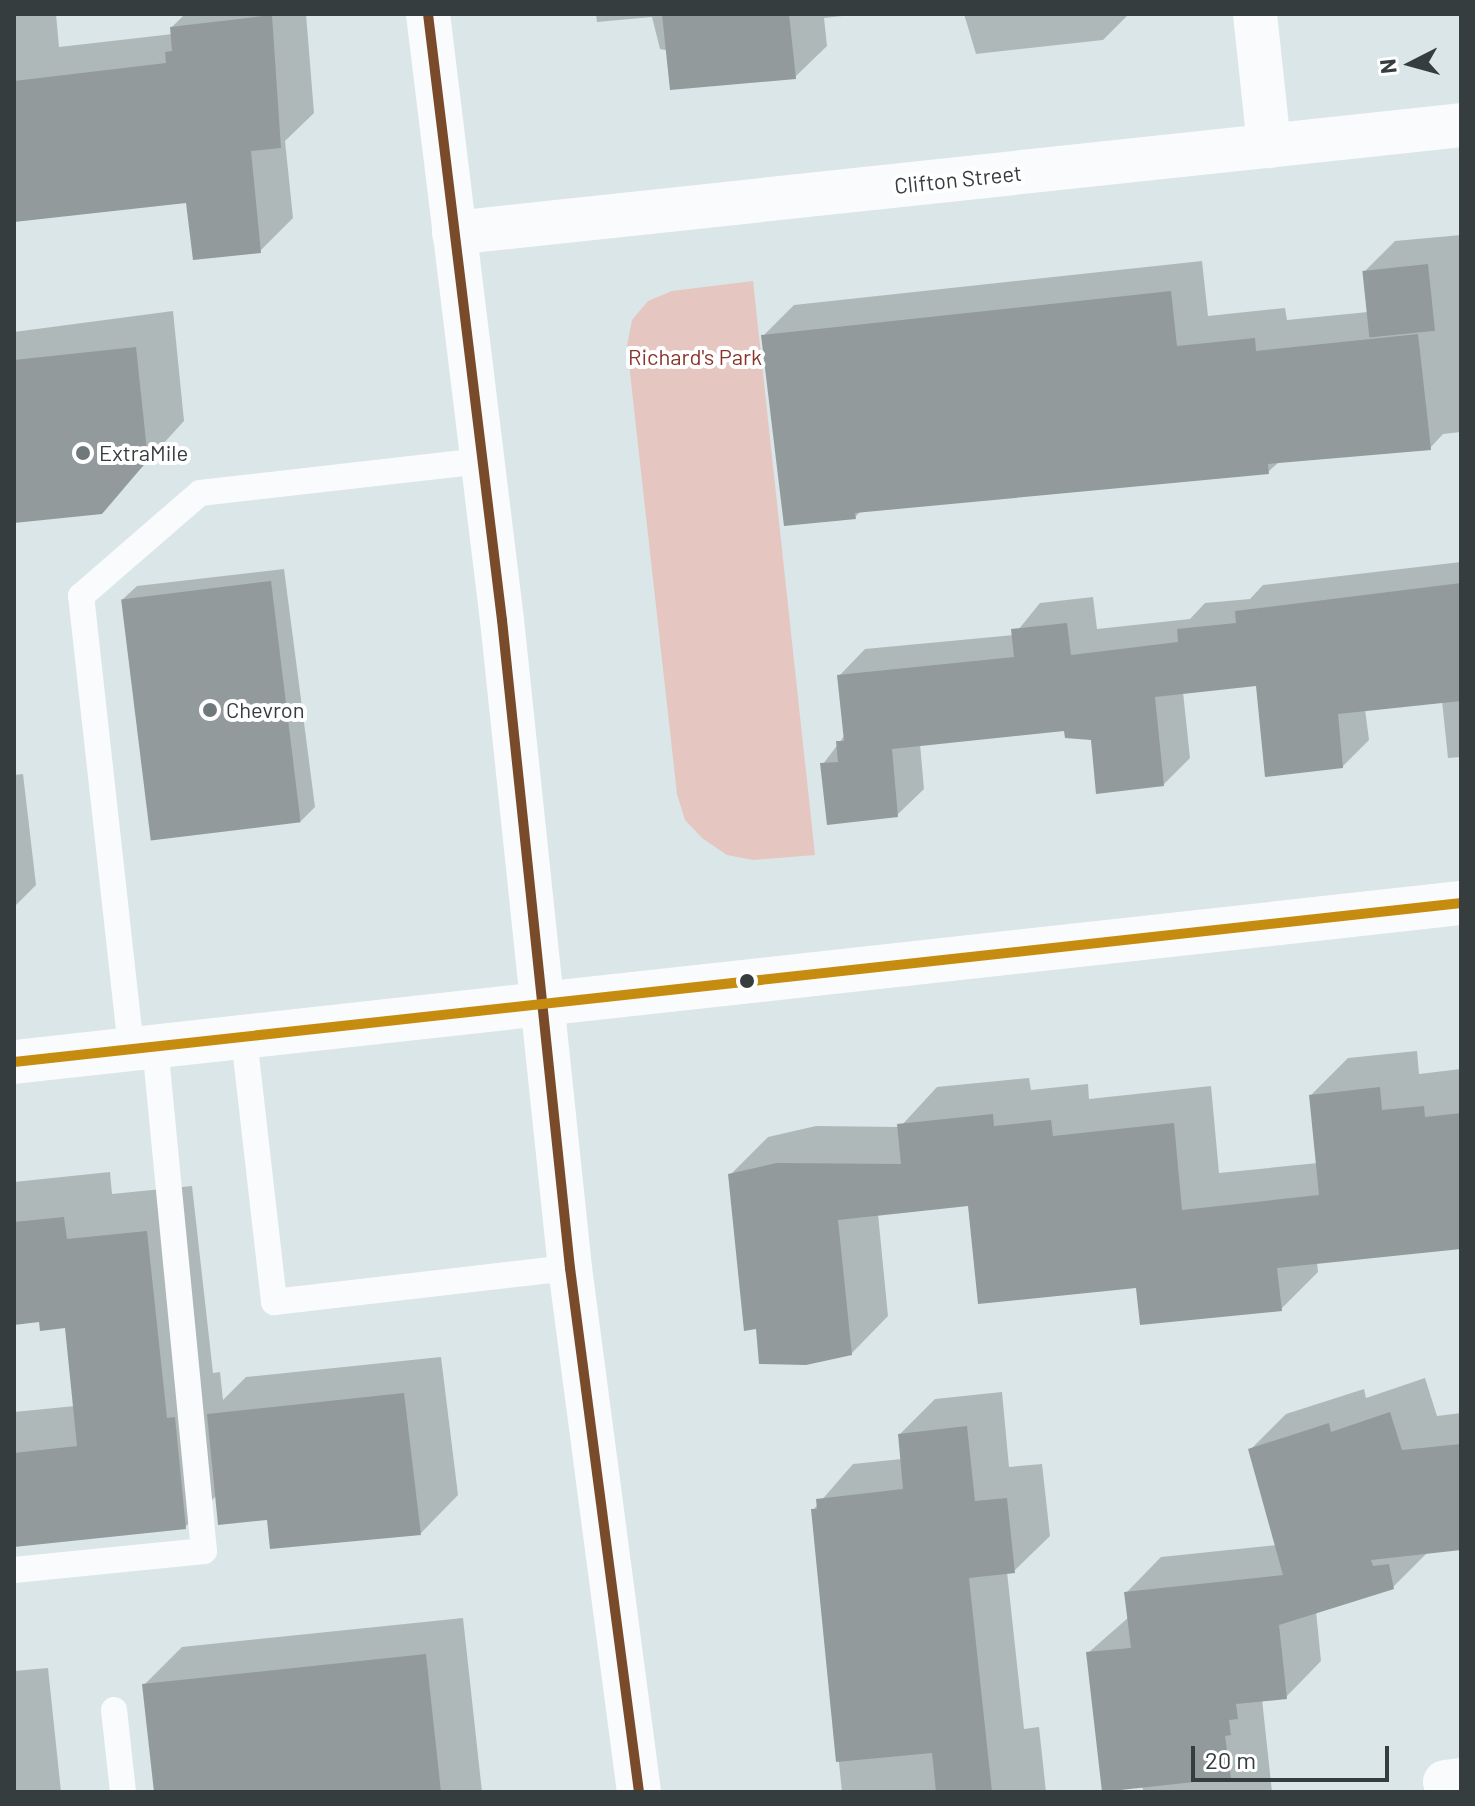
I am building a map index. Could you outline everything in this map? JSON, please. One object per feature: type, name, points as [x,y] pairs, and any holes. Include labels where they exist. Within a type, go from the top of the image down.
[{"type":"main road","points":[[428,14],[483,461],[570,1268],[639,1792]]},
{"type":"main road","points":[[1255,14],[1269,146]]},
{"type":"main road","name":"Clifton Street","points":[[454,233],[1461,125]]},
{"type":"main road","points":[[14,1062],[543,1005],[926,958],[1461,903]]},
{"type":"lane","points":[[14,1570],[204,1551],[143,1047],[81,596],[200,493],[483,461]]},
{"type":"lane","points":[[244,1038],[274,1302],[570,1268]]},
{"type":"lane","points":[[114,1710],[123,1792]]},
{"type":"green space","name":"Richard's Park","points":[[753,281],[815,855],[753,860],[727,855],[702,838],[685,820],[677,794],[627,346],[632,320],[648,301],[672,291]]},
{"type":"building","points":[[662,14],[789,14],[796,79],[670,90]]},
{"type":"building","points":[[272,15],[281,148],[251,151],[261,253],[193,260],[186,203],[14,222],[14,81],[166,63],[165,52],[172,51],[170,27]]},
{"type":"building","points":[[1428,264],[1435,331],[1369,338],[1362,271]]},
{"type":"building","points":[[1171,291],[1177,346],[1255,338],[1256,351],[1418,334],[1431,450],[1268,464],[1269,474],[855,513],[856,519],[784,526],[761,335]]},
{"type":"building","points":[[136,347],[148,460],[102,514],[14,523],[14,360]]},
{"type":"building","name":"Chevron","points":[[271,581],[301,822],[151,841],[121,599]]},
{"type":"building","points":[[1461,583],[1461,701],[1338,714],[1343,768],[1265,777],[1256,686],[1155,697],[1164,786],[1096,794],[1091,740],[1065,738],[1064,731],[892,749],[898,817],[827,825],[820,763],[838,762],[836,741],[844,741],[837,675],[1014,657],[1011,629],[1067,623],[1071,655],[1178,642],[1177,629],[1236,623],[1235,611]]},
{"type":"building","points":[[1380,1087],[1382,1110],[1424,1106],[1425,1117],[1461,1113],[1461,1249],[1277,1268],[1282,1311],[1140,1325],[1136,1288],[978,1304],[968,1206],[838,1220],[852,1355],[806,1365],[759,1364],[756,1329],[744,1331],[728,1174],[777,1163],[901,1164],[897,1124],[993,1114],[994,1126],[1051,1120],[1053,1136],[1174,1123],[1182,1210],[1319,1195],[1309,1095]]},
{"type":"building","points":[[64,1217],[67,1239],[147,1231],[167,1418],[175,1417],[186,1529],[14,1547],[14,1453],[77,1446],[65,1328],[40,1331],[39,1322],[14,1325],[14,1222]]},
{"type":"building","points":[[404,1393],[421,1535],[270,1549],[267,1520],[218,1525],[207,1414]]},
{"type":"building","points":[[1390,1412],[1402,1450],[1461,1444],[1461,1550],[1371,1560],[1373,1566],[1389,1564],[1394,1589],[1279,1625],[1287,1699],[1236,1704],[1238,1719],[1229,1720],[1231,1735],[1225,1736],[1231,1778],[1102,1792],[1086,1652],[1131,1648],[1124,1592],[1283,1575],[1248,1449],[1329,1423],[1331,1432]]},
{"type":"building","points":[[967,1426],[975,1501],[1007,1498],[1015,1573],[969,1578],[992,1792],[936,1792],[932,1753],[836,1762],[811,1509],[817,1509],[816,1499],[903,1489],[898,1434]]},
{"type":"building","points":[[426,1654],[441,1792],[154,1792],[142,1684]]},
{"type":"transit line","points":[[428,14],[502,620],[570,1268],[639,1792]]},
{"type":"transit line","points":[[14,1062],[1461,903]]},
{"type":"place","name":"ExtraMile","points":[[83,453]]},
{"type":"place","name":"Chevron","points":[[210,710]]}]
